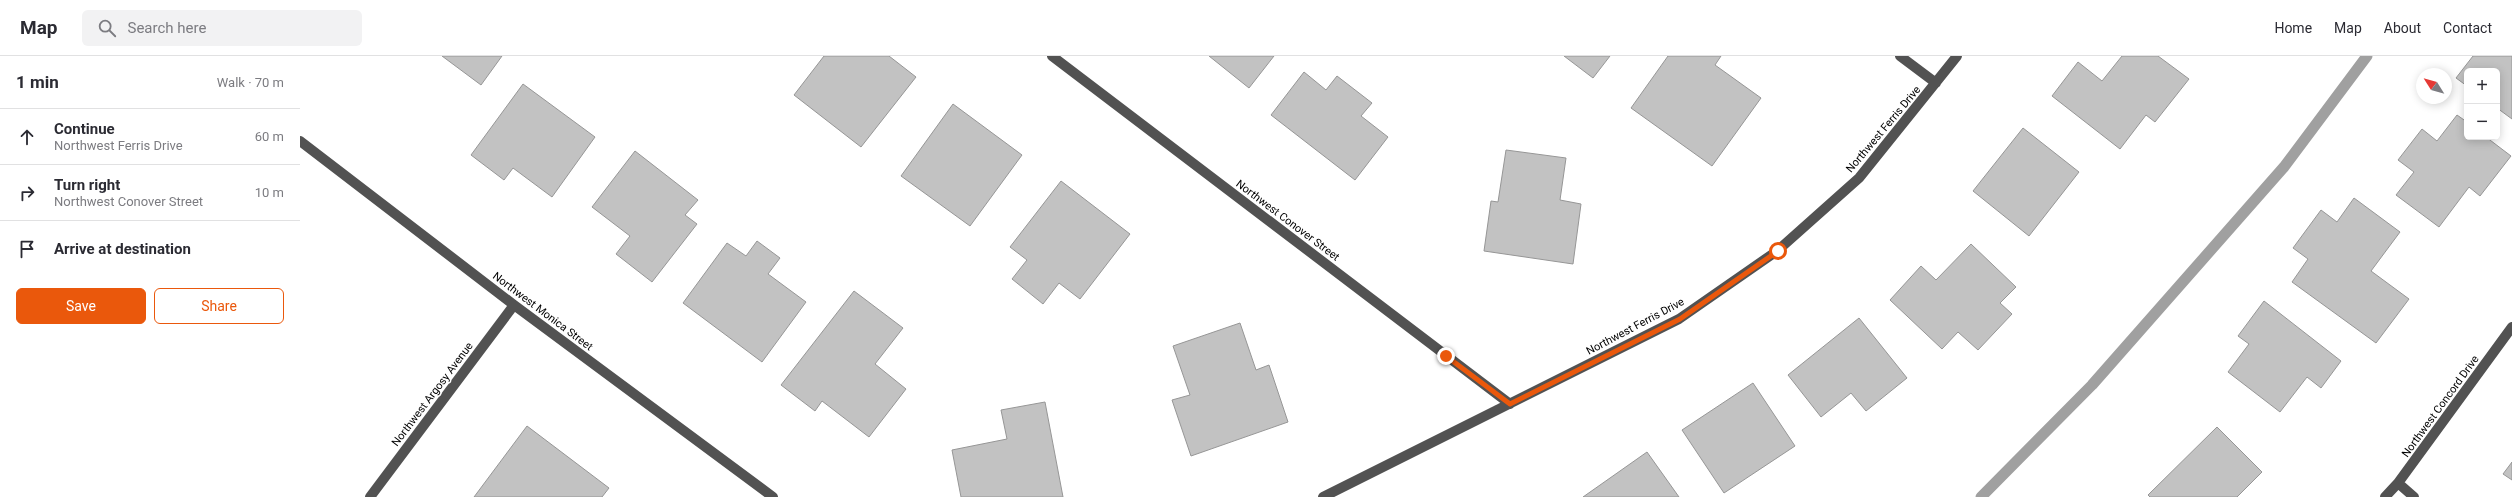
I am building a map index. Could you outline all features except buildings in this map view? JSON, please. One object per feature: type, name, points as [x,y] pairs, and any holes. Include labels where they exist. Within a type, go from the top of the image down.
[{"type":"street","name":"Northwest Conover Street","points":[[1052,56],[1510,404]]},
{"type":"street","points":[[1900,56],[1936,83]]},
{"type":"street","name":"Northwest Ferris Drive","points":[[1323,497],[1680,319],[1778,251],[1859,178],[1957,56]]},
{"type":"street","name":"Northwest Monica Street","points":[[300,141],[514,305],[773,497]]},
{"type":"street","name":"Northwest Argosy Avenue","points":[[370,497],[514,305]]},
{"type":"street","name":"Northwest Concord Drive","points":[[2385,497],[2398,483],[2512,327]]},
{"type":"street","points":[[2398,483],[2414,497]]},
{"type":"waterway","points":[[1981,497],[2092,385],[2284,167],[2367,56]]},
{"type":"route","points":[[1446,356],[1510,404],[1680,319],[1778,251]]}]
